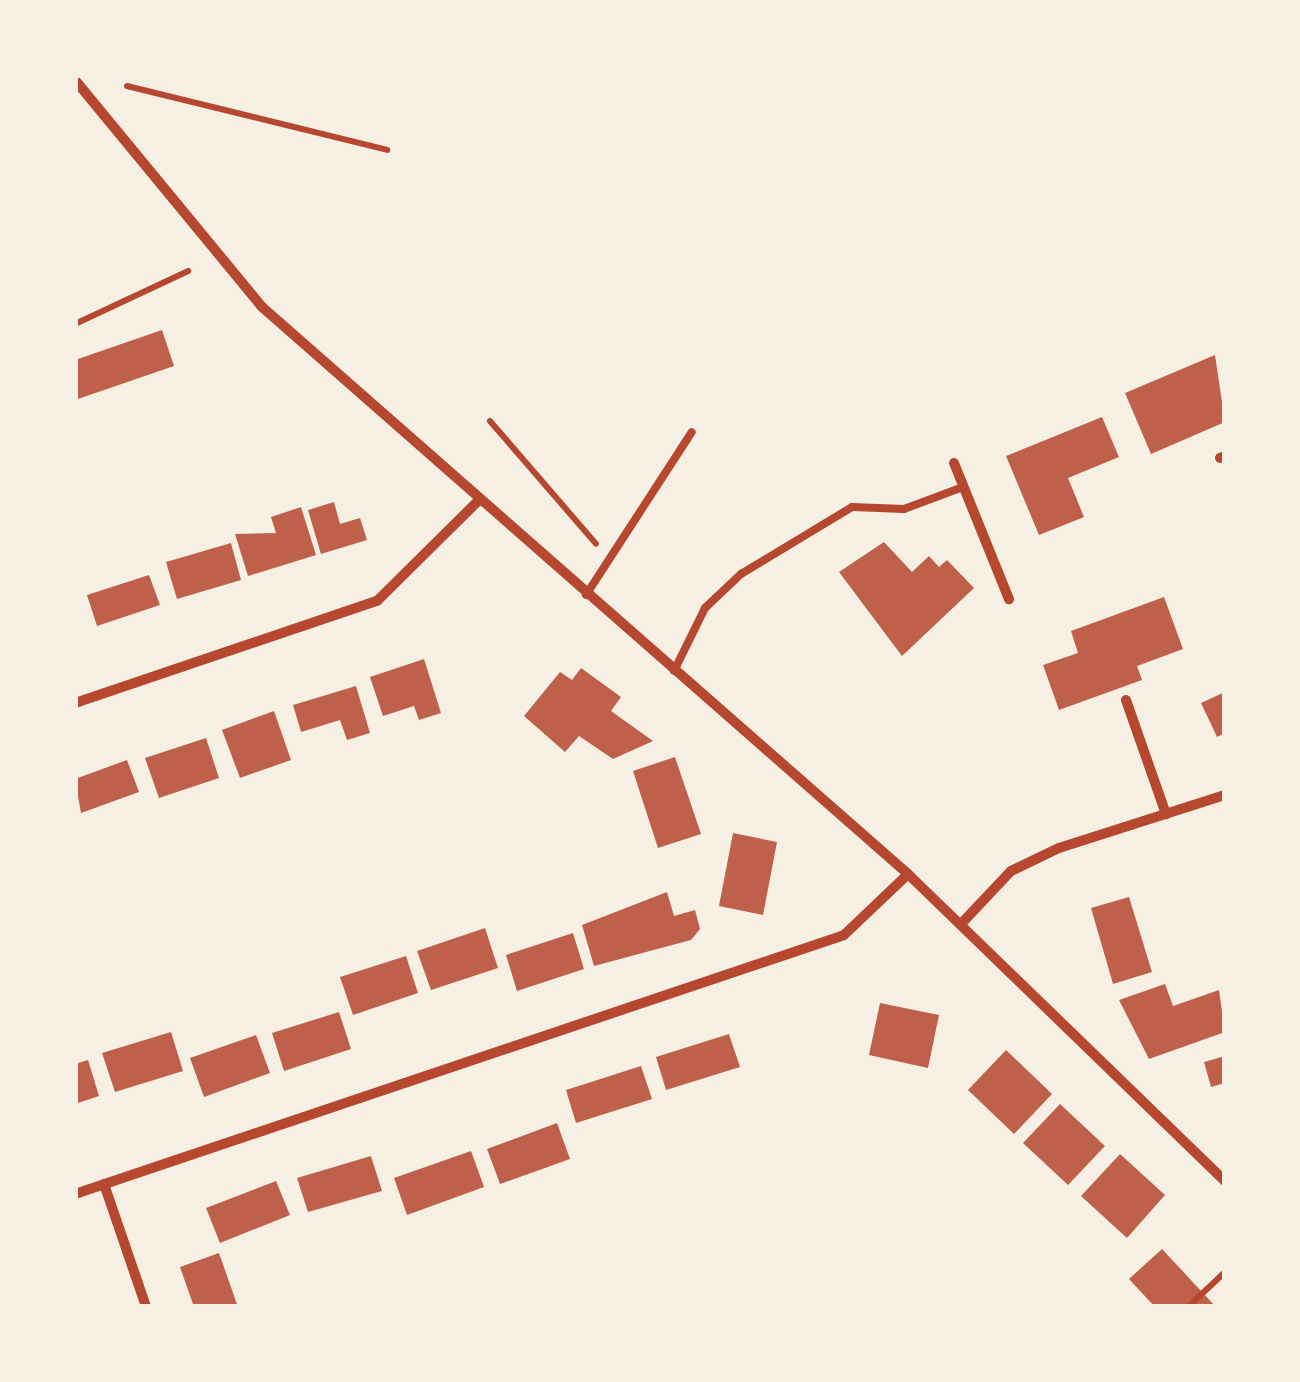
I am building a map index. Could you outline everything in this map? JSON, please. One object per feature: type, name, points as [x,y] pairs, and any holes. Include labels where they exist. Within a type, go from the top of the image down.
[{"type":"street","points":[[75,80],[218,262],[478,501],[908,874],[1225,1181]]},
{"type":"street","points":[[954,462],[1009,599]]},
{"type":"street","points":[[75,703],[377,601],[478,501]]},
{"type":"street","points":[[1126,700],[1166,814]]},
{"type":"street","points":[[961,924],[1011,872],[1225,795]]},
{"type":"street","points":[[75,1194],[844,935],[908,874]]},
{"type":"street","points":[[104,1184],[146,1307]]},
{"type":"lane","points":[[586,595],[602,576],[692,432]]},
{"type":"lane","points":[[674,671],[705,608],[741,574],[852,507],[904,509],[963,487]]},
{"type":"path","points":[[127,86],[387,150]]},
{"type":"path","points":[[75,324],[188,272]]},
{"type":"path","points":[[490,422],[593,533],[602,576]]},
{"type":"path","points":[[1188,1307],[1225,1272]]},
{"type":"building","points":[[162,330],[174,366],[75,400],[75,360]]},
{"type":"building","points":[[1215,355],[1225,422],[1151,454],[1125,393]]},
{"type":"building","points":[[1102,417],[1119,457],[1068,478],[1084,517],[1039,535],[1006,456]]},
{"type":"building","points":[[334,502],[340,524],[360,518],[367,540],[321,554],[308,510]]},
{"type":"building","points":[[301,507],[316,555],[248,576],[235,534],[276,533],[271,517]]},
{"type":"building","points":[[884,542],[912,572],[929,556],[939,567],[947,560],[974,588],[902,656],[839,572]]},
{"type":"building","points":[[231,543],[241,580],[177,599],[166,562]]},
{"type":"building","points":[[149,575],[160,605],[97,626],[87,595]]},
{"type":"building","points":[[1164,597],[1183,649],[1137,666],[1142,680],[1059,710],[1043,665],[1078,653],[1071,631]]},
{"type":"building","points":[[424,659],[441,713],[419,720],[414,706],[383,716],[370,677]]},
{"type":"building","points":[[581,668],[621,697],[611,711],[653,741],[613,759],[579,736],[565,752],[524,716],[560,672],[572,680]]},
{"type":"building","points":[[356,686],[370,733],[347,740],[340,720],[301,732],[293,705]]},
{"type":"building","points":[[1225,692],[1225,733],[1217,737],[1201,703]]},
{"type":"building","points":[[274,711],[291,760],[240,778],[222,730]]},
{"type":"building","points":[[206,738],[219,778],[159,798],[145,758]]},
{"type":"building","points":[[675,757],[701,834],[658,848],[633,771]]},
{"type":"building","points":[[127,760],[139,792],[81,813],[75,779]]},
{"type":"building","points":[[733,833],[777,842],[763,915],[719,906]]},
{"type":"building","points":[[667,892],[674,916],[695,910],[700,929],[691,940],[594,966],[582,925]]},
{"type":"building","points":[[1129,897],[1152,972],[1113,984],[1091,908]]},
{"type":"building","points":[[485,928],[498,968],[431,990],[417,951]]},
{"type":"building","points":[[573,933],[584,969],[517,991],[506,955]]},
{"type":"building","points":[[406,956],[418,993],[353,1015],[340,977]]},
{"type":"building","points":[[1165,984],[1173,1006],[1219,990],[1225,1032],[1149,1059],[1119,1000]]},
{"type":"building","points":[[880,1003],[939,1015],[928,1068],[869,1055]]},
{"type":"building","points":[[339,1012],[351,1049],[284,1071],[272,1033]]},
{"type":"building","points":[[171,1032],[183,1071],[115,1092],[102,1053]]},
{"type":"building","points":[[729,1034],[740,1067],[666,1090],[656,1057]]},
{"type":"building","points":[[256,1035],[270,1073],[204,1097],[190,1058]]},
{"type":"building","points":[[1006,1050],[1052,1094],[1014,1134],[968,1090]]},
{"type":"building","points":[[1225,1056],[1225,1083],[1211,1087],[1204,1062]]},
{"type":"building","points":[[88,1060],[99,1096],[75,1104],[75,1064]]},
{"type":"building","points":[[641,1066],[652,1099],[576,1123],[566,1090]]},
{"type":"building","points":[[1060,1104],[1105,1146],[1068,1185],[1023,1143]]},
{"type":"building","points":[[557,1123],[570,1159],[500,1184],[487,1149]]},
{"type":"building","points":[[471,1151],[484,1187],[407,1215],[394,1178]]},
{"type":"building","points":[[1120,1154],[1165,1195],[1127,1238],[1081,1196]]},
{"type":"building","points":[[371,1156],[382,1191],[308,1212],[297,1178]]},
{"type":"building","points":[[276,1181],[290,1215],[220,1243],[206,1208]]},
{"type":"building","points":[[1162,1249],[1216,1307],[1155,1307],[1129,1279]]},
{"type":"building","points":[[219,1253],[238,1307],[194,1307],[180,1267]]}]
